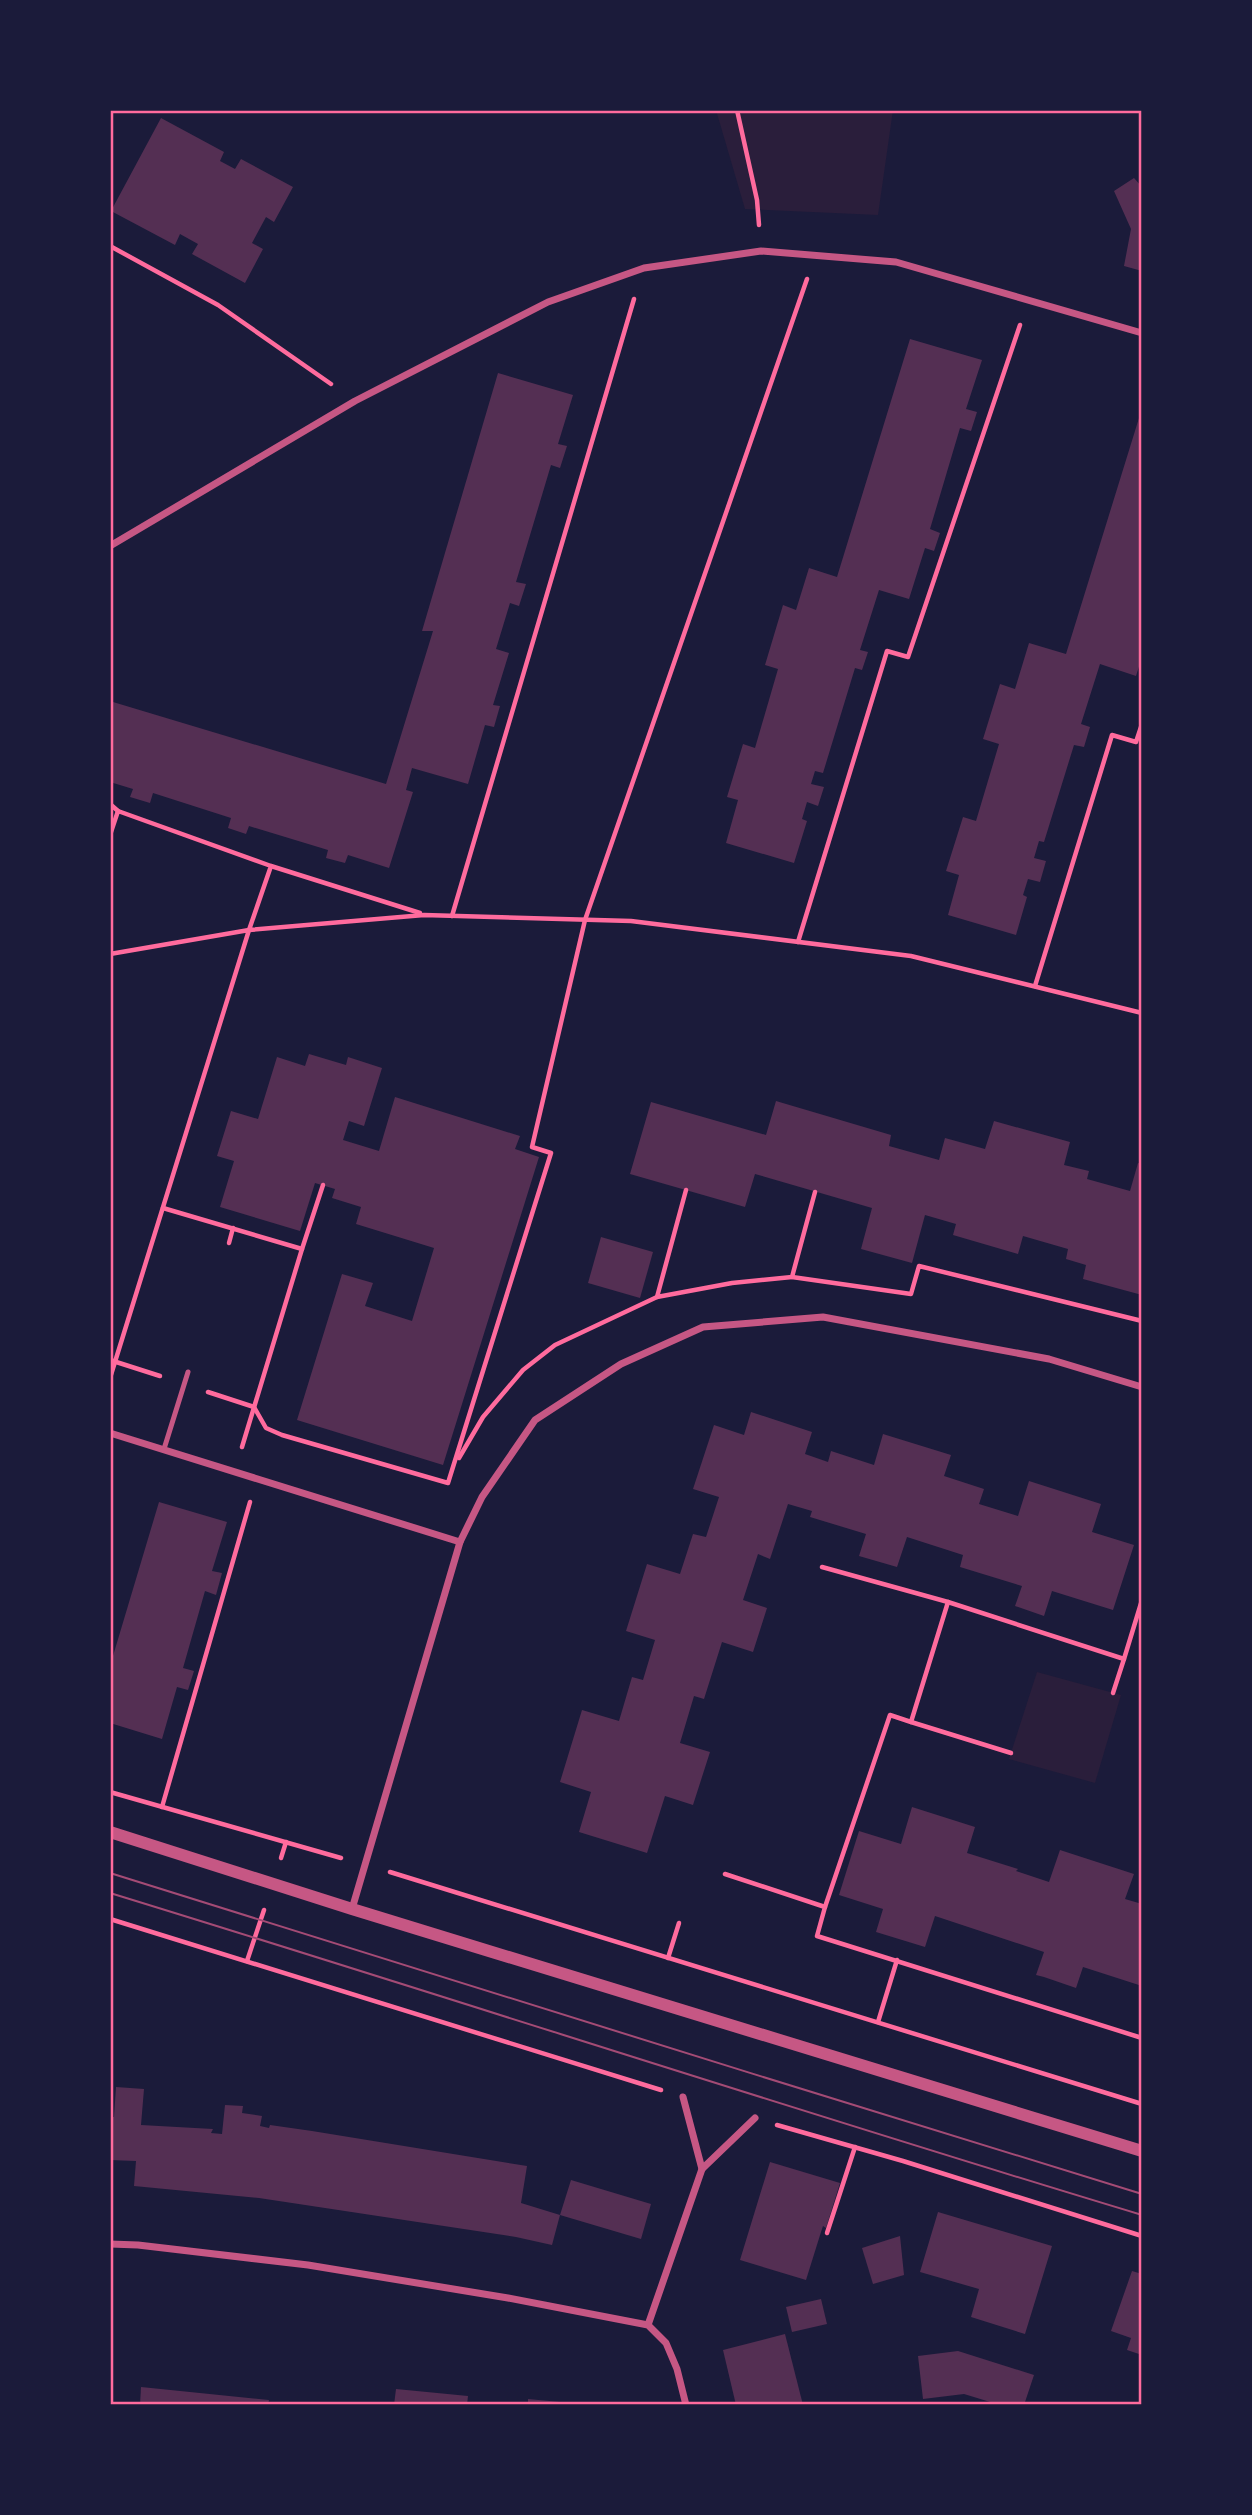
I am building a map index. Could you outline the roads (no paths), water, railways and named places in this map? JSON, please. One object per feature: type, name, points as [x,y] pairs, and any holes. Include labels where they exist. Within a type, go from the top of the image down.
[{"type":"street","points":[[110,546],[355,401],[548,302],[644,268],[761,251],[896,262],[1142,333]]},
{"type":"street","points":[[352,1909],[460,1542],[482,1497],[535,1420],[621,1363],[703,1327],[823,1317],[1049,1359],[1142,1387]]},
{"type":"street","points":[[110,1433],[460,1542]]},
{"type":"street","points":[[110,1832],[1142,2151]]},
{"type":"street","points":[[683,2097],[702,2169]]},
{"type":"street","points":[[649,2325],[702,2169],[755,2118]]},
{"type":"street","points":[[110,2244],[308,2265],[508,2298],[649,2325],[666,2343],[677,2369],[686,2405]]},
{"type":"lane","points":[[164,1449],[188,1372]]},
{"type":"tram line","points":[[110,1873],[1142,2194]]},
{"type":"tram line","points":[[110,1893],[1142,2215]]}]
